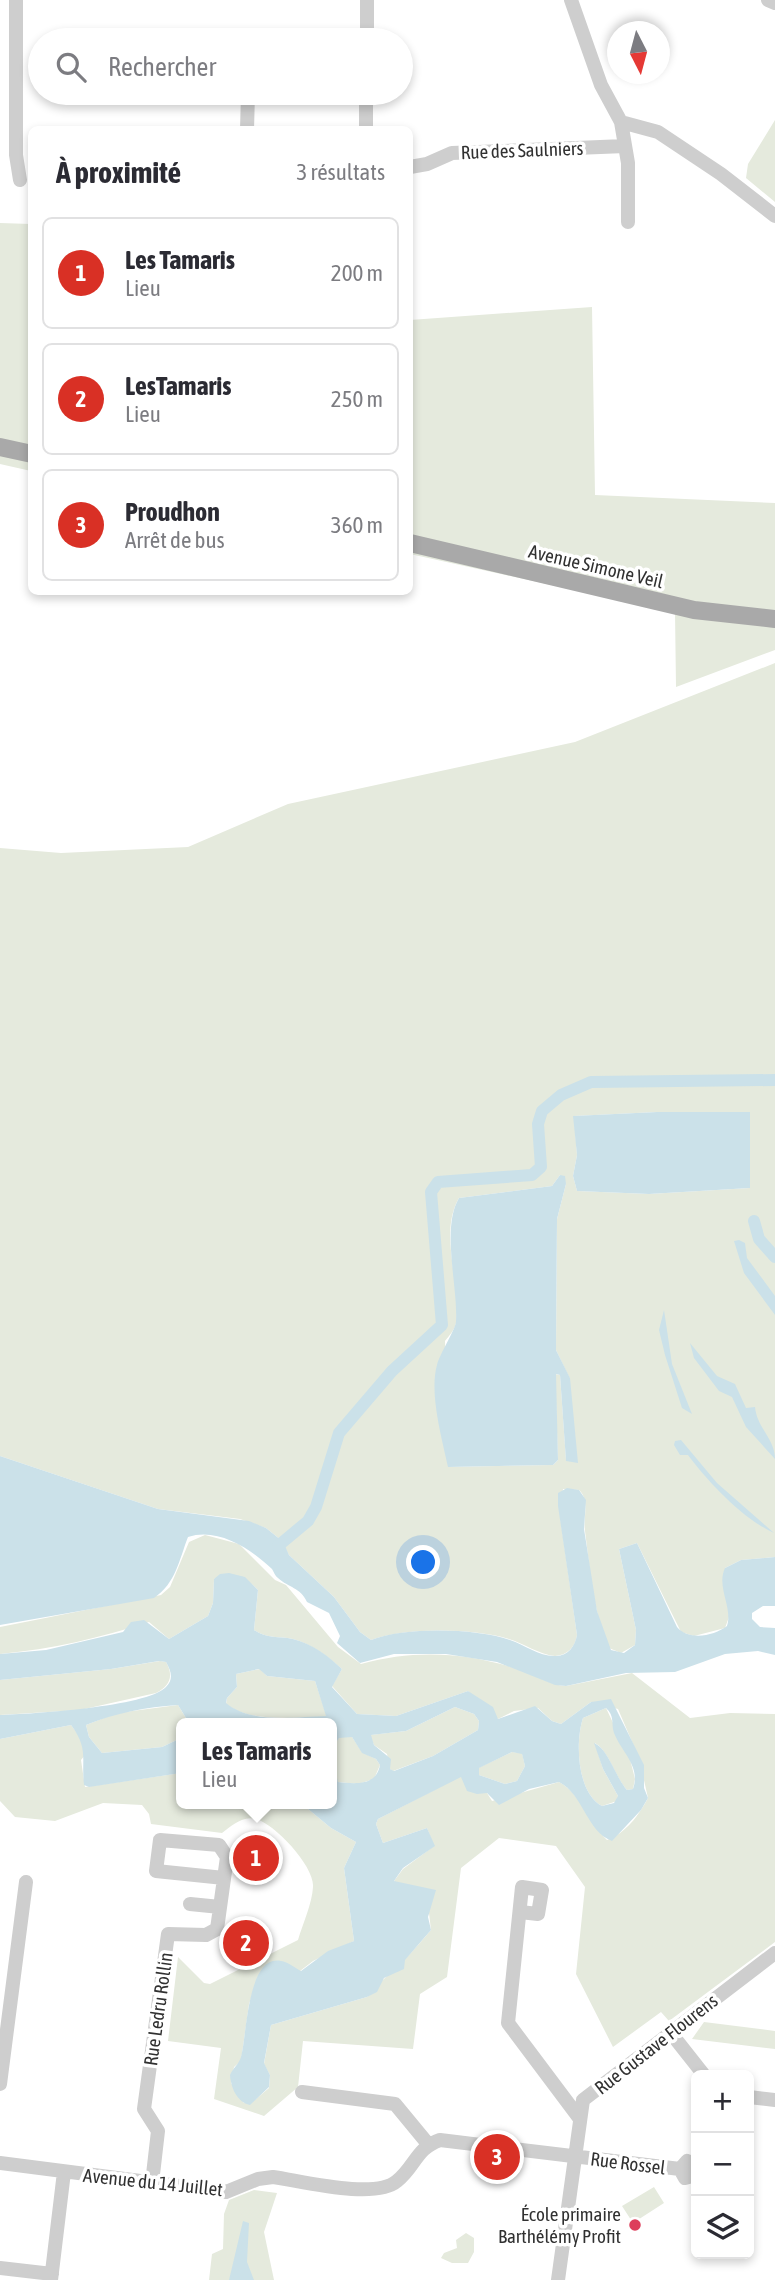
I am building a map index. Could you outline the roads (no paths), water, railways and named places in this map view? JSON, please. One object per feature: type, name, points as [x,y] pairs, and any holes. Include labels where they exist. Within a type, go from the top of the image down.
[{"type":"main road","points":[[0,447],[28,453]]},
{"type":"main road","name":"Avenue Simone Veil","points":[[413,544],[694,610],[775,619]]},
{"type":"street","points":[[16,0],[16,155],[20,180]]},
{"type":"street","points":[[367,0],[367,28]]},
{"type":"street","points":[[571,0],[601,85],[621,122],[628,163],[628,222]]},
{"type":"street","points":[[768,0],[775,3]]},
{"type":"street","points":[[247,126],[248,105]]},
{"type":"street","points":[[366,105],[366,126]]},
{"type":"street","points":[[621,122],[658,132],[721,174],[775,216]]},
{"type":"street","name":"Rue des Saulniers","points":[[415,166],[452,153],[625,146]]},
{"type":"street","name":"Rue Ledru Rollin","points":[[152,2183],[158,2131],[144,2109],[168,1934],[212,1934],[217,1930],[227,1857],[219,1845],[160,1840],[156,1871],[224,1878]]},
{"type":"street","points":[[0,2084],[26,1882]]},
{"type":"street","points":[[190,1904],[220,1907]]},
{"type":"street","points":[[520,1912],[508,2024],[580,2119]]},
{"type":"street","name":"Rue Gustave Flourens","points":[[558,2280],[583,2100],[775,1953]]},
{"type":"street","points":[[670,2032],[700,2070]]},
{"type":"street","points":[[302,2092],[395,2104],[428,2144],[440,2140],[464,2142],[576,2157]]},
{"type":"street","points":[[754,2098],[775,2100]]},
{"type":"street","name":"Avenue du 14 Juillet","points":[[0,2163],[226,2192],[258,2179],[273,2177],[374,2190],[396,2182],[428,2144]]},
{"type":"street","name":"Rue Rossel","points":[[576,2157],[680,2169]]},
{"type":"street","name":"Rue Rossel","points":[[680,2169],[687,2161],[691,2163]]},
{"type":"street","name":"Rue Rossel","points":[[680,2169],[685,2178],[691,2176]]},
{"type":"street","points":[[0,2268],[51,2277],[64,2172]]},
{"type":"water","points":[[657,1112],[750,1112],[750,1188],[649,1194],[577,1191],[573,1176],[577,1155],[573,1116]]},
{"type":"water","points":[[560,1175],[565,1176],[566,1184],[557,1219],[556,1350],[570,1378],[578,1463],[566,1461],[560,1375],[556,1374],[558,1460],[553,1465],[448,1467],[434,1389],[437,1365],[456,1321],[451,1241],[454,1210],[459,1198],[552,1186]]},
{"type":"water","points":[[734,1241],[745,1243],[747,1258],[775,1296],[775,1315],[744,1273]]},
{"type":"water","points":[[664,1310],[672,1364],[692,1414],[682,1408],[665,1355],[659,1330]]},
{"type":"water","points":[[690,1343],[717,1376],[735,1384],[746,1408],[755,1407],[772,1445],[775,1459],[746,1427],[732,1397],[719,1391],[694,1358]]},
{"type":"water","points":[[681,1440],[717,1483],[774,1533],[750,1519],[727,1499],[688,1455],[680,1455],[674,1445],[675,1441]]},
{"type":"water","points":[[0,1456],[158,1509],[249,1521],[266,1528],[281,1540],[294,1533],[285,1546],[289,1555],[334,1597],[360,1632],[371,1640],[421,1631],[460,1631],[510,1640],[550,1656],[560,1656],[567,1652],[575,1643],[577,1635],[558,1493],[567,1488],[579,1490],[586,1500],[584,1529],[597,1611],[611,1650],[624,1653],[635,1645],[636,1630],[619,1549],[637,1543],[677,1627],[695,1635],[709,1634],[727,1626],[728,1612],[722,1582],[725,1568],[741,1560],[775,1557],[775,1606],[763,1606],[752,1613],[752,1619],[760,1627],[775,1628],[775,1655],[758,1651],[725,1654],[675,1672],[626,1673],[566,1686],[555,1685],[497,1662],[446,1654],[394,1654],[360,1663],[337,1643],[340,1636],[329,1613],[307,1602],[301,1593],[278,1578],[272,1569],[244,1547],[211,1535],[188,1537],[172,1578],[154,1598],[0,1625]]},
{"type":"water","points":[[229,1573],[245,1577],[258,1590],[254,1630],[264,1635],[293,1639],[326,1655],[342,1669],[332,1687],[357,1714],[396,1716],[468,1691],[493,1707],[498,1719],[535,1706],[552,1721],[561,1724],[591,1702],[611,1699],[644,1765],[644,1788],[648,1798],[641,1810],[612,1841],[596,1829],[574,1795],[559,1782],[529,1789],[499,1805],[487,1793],[467,1791],[461,1777],[378,1819],[376,1824],[383,1843],[427,1828],[435,1846],[403,1868],[394,1881],[436,1890],[428,1917],[431,1930],[405,1960],[404,1969],[384,1978],[377,1992],[271,2025],[264,2063],[270,2075],[269,2087],[250,2105],[235,2094],[230,2075],[241,2057],[250,1998],[261,1970],[270,1962],[281,1961],[301,1971],[328,1951],[354,1941],[344,1868],[356,1842],[331,1828],[308,1809],[337,1809],[337,1778],[338,1782],[352,1783],[370,1780],[378,1772],[380,1765],[376,1759],[362,1753],[352,1737],[339,1738],[337,1741],[337,1718],[288,1718],[326,1716],[315,1681],[267,1676],[259,1669],[236,1674],[237,1687],[226,1703],[248,1714],[274,1718],[186,1718],[178,1705],[131,1711],[86,1725],[89,1737],[102,1753],[162,1747],[176,1740],[176,1774],[89,1787],[84,1785],[82,1747],[71,1725],[0,1739],[0,1715],[87,1708],[136,1700],[166,1687],[171,1675],[166,1662],[159,1661],[111,1669],[0,1680],[0,1654],[46,1650],[123,1632],[131,1622],[144,1620],[169,1639],[208,1616],[213,1603],[214,1579],[220,1574]],"holes":[[[455,1707],[474,1714],[479,1721],[478,1730],[433,1756],[394,1771],[390,1769],[391,1759],[374,1745],[371,1735],[406,1731]],[[606,1708],[612,1717],[614,1733],[633,1766],[635,1781],[633,1789],[627,1790],[604,1751],[594,1743],[603,1769],[618,1796],[614,1803],[602,1806],[587,1790],[583,1779],[579,1740],[583,1718]],[[512,1752],[522,1754],[525,1766],[517,1781],[505,1784],[479,1775],[479,1768]]]},
{"type":"water","points":[[243,2221],[249,2223],[247,2262],[254,2280],[229,2280]]},
{"type":"waterway","points":[[278,1546],[308,1521],[316,1507],[339,1433],[392,1371],[442,1325],[431,1192],[438,1182],[532,1175],[541,1167],[538,1124],[542,1111],[561,1095],[591,1082],[775,1080]]},
{"type":"waterway","points":[[754,1221],[759,1239],[775,1257]]},
{"type":"place","name":"Les Tamaris","points":[[256,1858]]},
{"type":"place","name":"LesTamaris","points":[[246,1943]]},
{"type":"place","name":"Proudhon","points":[[497,2157]]},
{"type":"place","name":"École primaire Barthélémy Profit","points":[[635,2225]]}]
